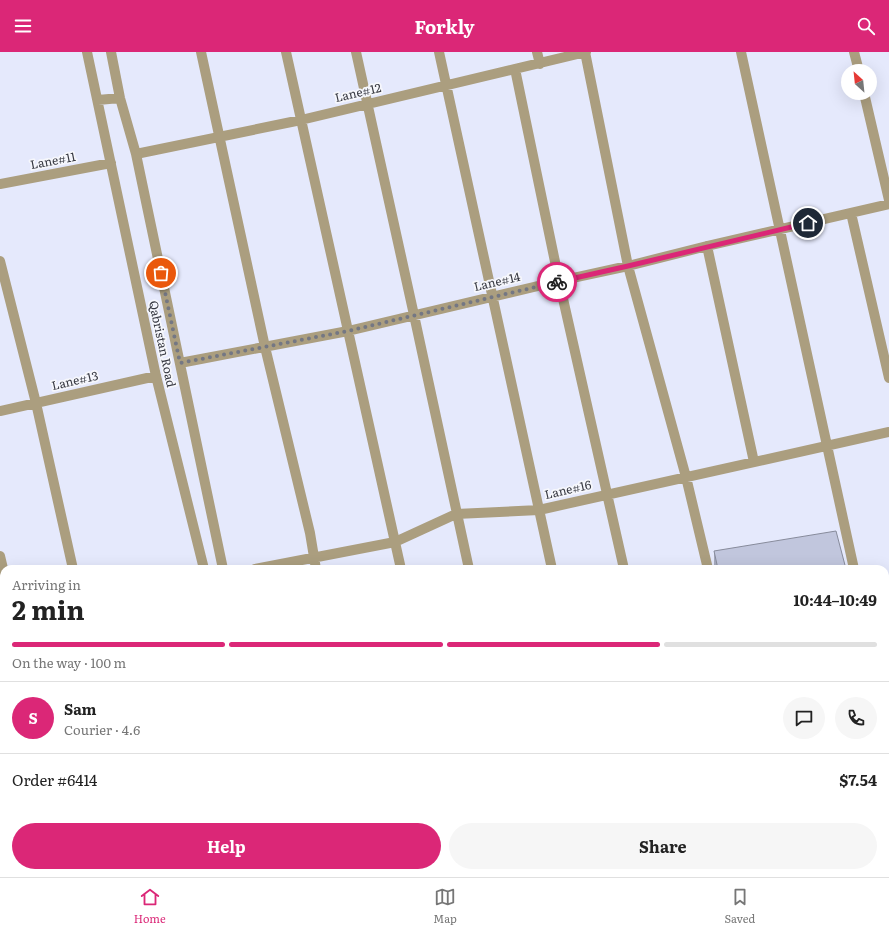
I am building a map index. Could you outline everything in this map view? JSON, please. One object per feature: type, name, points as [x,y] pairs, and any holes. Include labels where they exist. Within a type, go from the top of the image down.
[{"type":"street","name":"Qabristan Road","points":[[87,52],[156,376],[203,565]]},
{"type":"street","name":"Qabristan Road","points":[[111,52],[120,98],[136,154],[222,565]]},
{"type":"street","points":[[201,52],[264,347],[310,533],[315,565]]},
{"type":"street","points":[[286,52],[400,565]]},
{"type":"street","points":[[356,52],[468,565]]},
{"type":"street","points":[[439,52],[551,565]]},
{"type":"street","points":[[537,52],[540,64]]},
{"type":"street","points":[[586,52],[628,266],[686,477],[707,565]]},
{"type":"street","name":"Lane#12","points":[[136,154],[301,120],[586,52]]},
{"type":"street","points":[[741,52],[853,565]]},
{"type":"street","points":[[854,52],[857,64]]},
{"type":"street","points":[[515,70],[559,281],[623,565]]},
{"type":"street","points":[[98,100],[120,98]]},
{"type":"street","points":[[866,100],[889,200]]},
{"type":"street","name":"Lane#11","points":[[0,184],[111,163]]},
{"type":"street","name":"Lane#14","points":[[180,363],[348,331],[889,204]]},
{"type":"street","points":[[851,213],[889,378]]},
{"type":"street","points":[[707,246],[754,462]]},
{"type":"street","points":[[0,261],[36,403],[72,565]]},
{"type":"street","name":"Lane#13","points":[[0,410],[156,376]]},
{"type":"street","name":"Lane#16","points":[[276,565],[395,542],[456,514],[539,510],[889,432]]},
{"type":"building","points":[[836,531],[845,565],[717,565],[714,551]]},
{"type":"way so far","points":[[161,273],[180,363],[348,331],[557,282]]},
{"type":"route","points":[[557,282],[808,223]]}]
